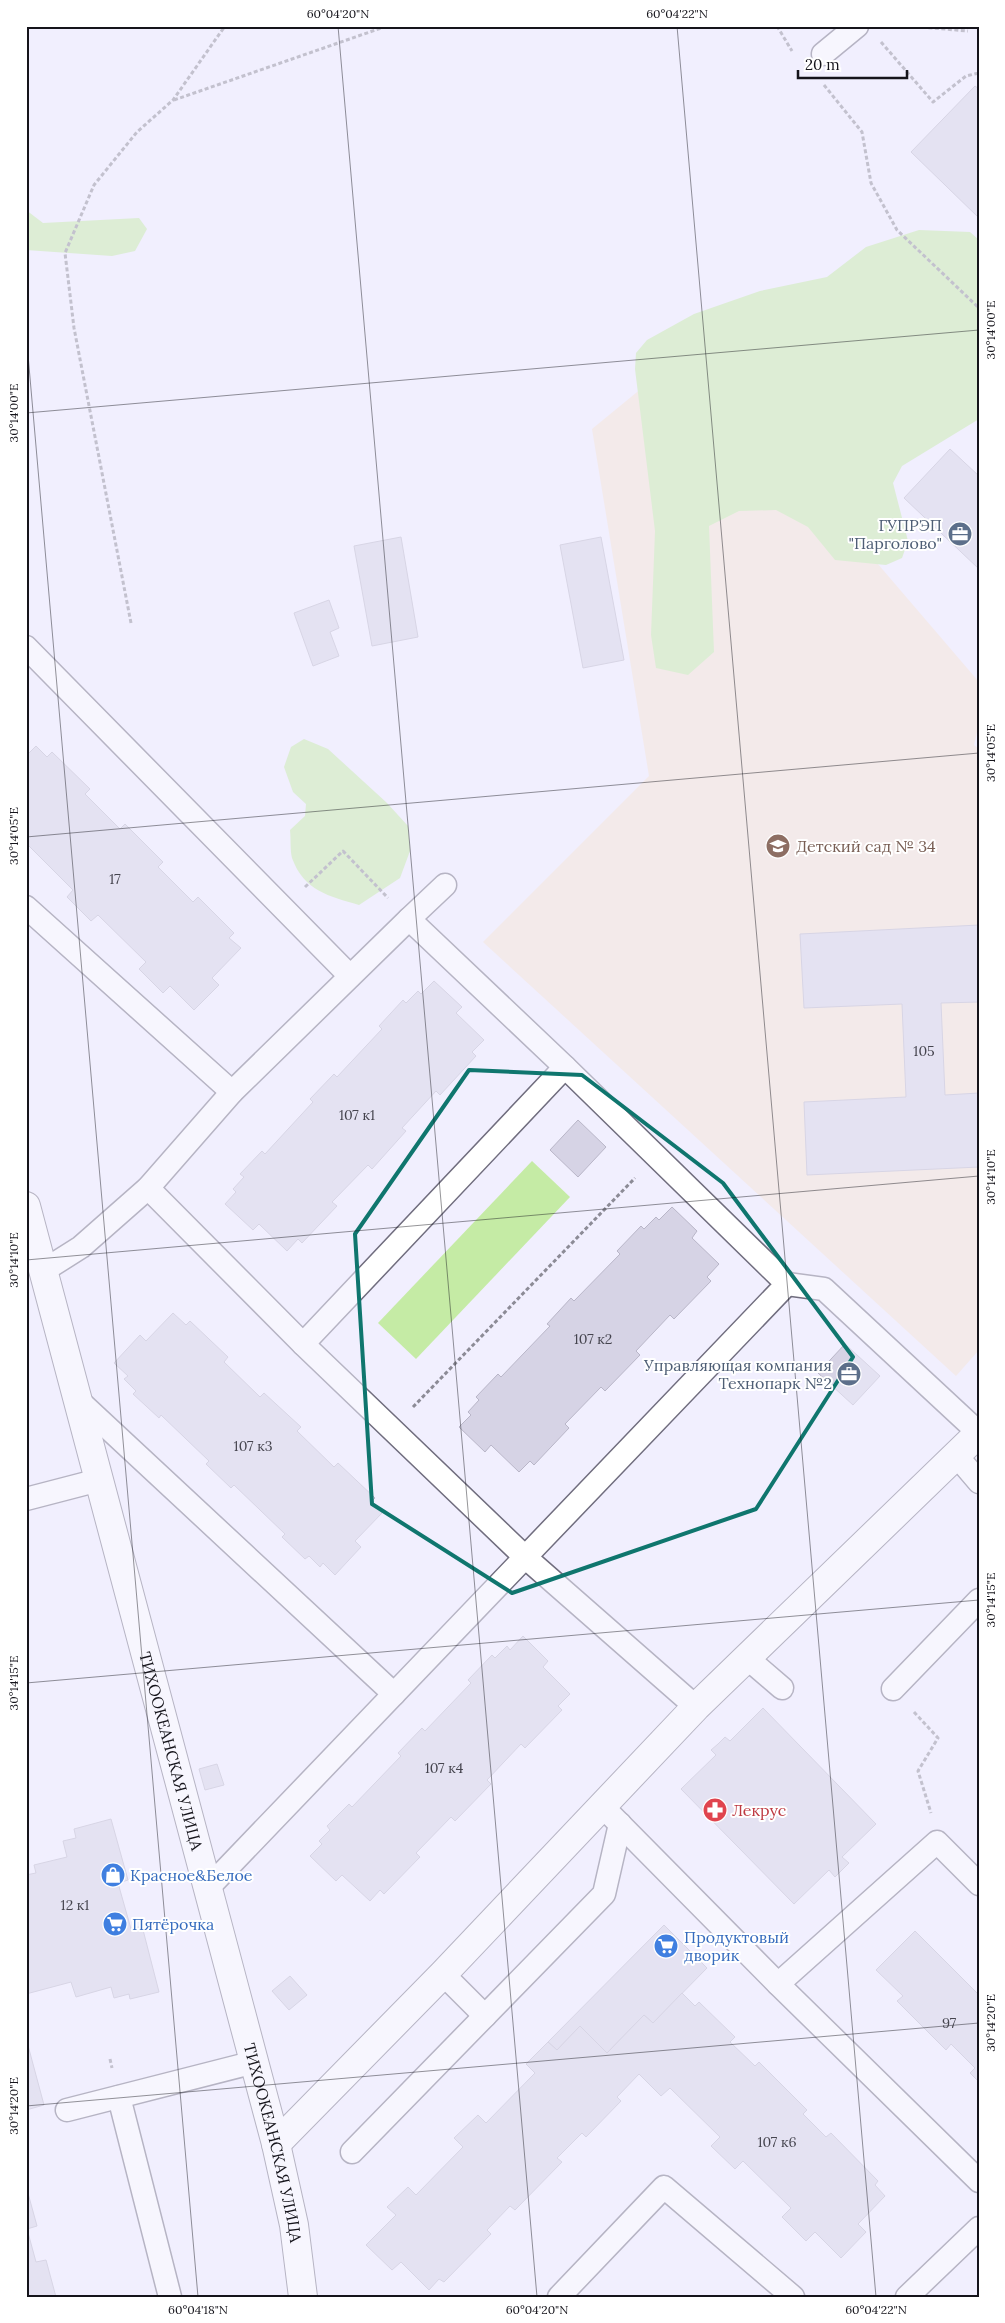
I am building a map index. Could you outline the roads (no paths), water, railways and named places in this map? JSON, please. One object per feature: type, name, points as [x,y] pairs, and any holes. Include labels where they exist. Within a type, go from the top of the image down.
[{"type":"street","name":"ТИХООКЕАНСКАЯ УЛИЦА","points":[[26,1206],[276,2144],[294,2225],[304,2297]]},
{"type":"street","points":[[276,2144],[443,1974],[610,1814],[696,1707],[979,1433]]},
{"type":"lane","points":[[824,54],[857,26]]},
{"type":"lane","points":[[26,647],[350,976]]},
{"type":"lane","points":[[43,1271],[81,1247],[148,1188],[232,1092],[445,885]]},
{"type":"lane","points":[[26,907],[232,1092]]},
{"type":"lane","points":[[409,919],[656,1156],[786,1284],[824,1289],[979,1433]]},
{"type":"lane","points":[[303,1344],[564,1067]]},
{"type":"lane","points":[[148,1188],[303,1344],[524,1558],[696,1707]]},
{"type":"lane","points":[[208,1888],[786,1284]]},
{"type":"lane","points":[[78,1400],[394,1694]]},
{"type":"lane","points":[[956,1455],[979,1482]]},
{"type":"lane","points":[[26,1499],[100,1480]]},
{"type":"lane","points":[[893,1690],[979,1600]]},
{"type":"lane","points":[[747,1658],[782,1688]]},
{"type":"lane","points":[[610,1814],[778,1984],[979,2181]]},
{"type":"lane","points":[[352,2152],[604,1894],[610,1814]]},
{"type":"lane","points":[[778,1984],[937,1842],[979,1884]]},
{"type":"lane","points":[[443,1974],[485,2016]]},
{"type":"lane","points":[[67,2110],[255,2062]]},
{"type":"lane","points":[[119,2097],[170,2297]]},
{"type":"lane","points":[[559,2297],[664,2187],[793,2297]]},
{"type":"lane","points":[[907,2297],[979,2228]]},
{"type":"place","name":"ГУПРЭП \"Парголово\"","points":[[960,534]]},
{"type":"place","name":"Детский сад № 34","points":[[778,846]]},
{"type":"place","name":"Управляющая компания Технопарк №2","points":[[849,1374]]},
{"type":"place","name":"Лекрус","points":[[715,1810]]},
{"type":"place","name":"Красное&Белое","points":[[113,1875]]},
{"type":"place","name":"Пятёрочка","points":[[115,1924]]},
{"type":"place","name":"Продуктовый дворик","points":[[666,1946]]}]
